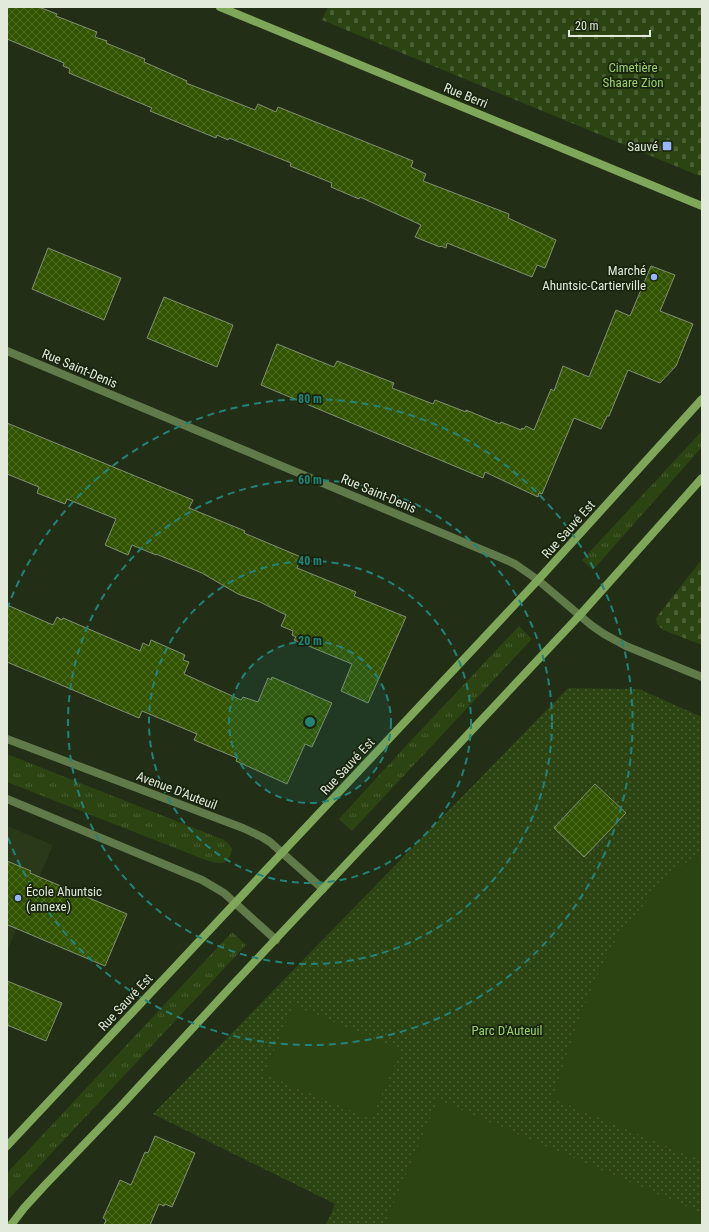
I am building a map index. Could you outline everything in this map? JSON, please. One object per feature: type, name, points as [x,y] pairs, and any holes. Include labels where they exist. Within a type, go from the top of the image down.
[{"type":"main road","name":"Rue Berri","points":[[220,7],[702,206]]},
{"type":"main road","name":"Rue Sauvé Est","points":[[7,1146],[538,580],[702,399]]},
{"type":"main road","points":[[11,1225],[45,1185],[120,1107],[580,615],[702,478]]},
{"type":"street","name":"Rue Saint-Denis","points":[[7,351],[516,564],[538,580],[591,625],[614,640],[702,677]]},
{"type":"street","name":"Avenue D'Auteuil","points":[[7,739],[243,828],[262,837],[270,842],[323,890]]},
{"type":"street","points":[[7,799],[202,880],[224,894],[276,940]]},
{"type":"shaded area","name":"École Ahuntsic (annexe)","points":[[7,826],[53,845],[7,951]]},
{"type":"green space","name":"Cimetière Shaare Zion","points":[[328,7],[702,7],[702,177],[322,20]]},
{"type":"green space","points":[[702,431],[702,447],[593,570],[582,560]]},
{"type":"green space","points":[[702,559],[702,645],[663,630],[657,624],[656,618]]},
{"type":"green space","points":[[519,626],[532,639],[352,831],[339,819]]},
{"type":"green space","name":"Parc D'Auteuil","points":[[568,688],[639,689],[702,717],[702,1225],[326,1225],[335,1204],[153,1114]]},
{"type":"green space","points":[[7,754],[224,840],[232,849],[230,855],[225,862],[222,863],[208,861],[7,782]]},
{"type":"green space","points":[[702,855],[702,1161],[552,1098],[580,1015],[603,963],[618,936],[665,878],[685,863]]},
{"type":"green space","points":[[232,932],[246,945],[7,1201],[7,1173]]},
{"type":"green space","points":[[293,1005],[401,1050],[371,1119],[264,1074]]},
{"type":"green space","points":[[438,1100],[702,1213],[702,1225],[384,1225]]},
{"type":"building","points":[[7,7],[39,7],[57,14],[56,16],[97,32],[95,37],[145,59],[144,62],[187,81],[186,83],[255,110],[258,104],[276,112],[278,107],[413,161],[411,167],[426,174],[423,181],[509,214],[508,218],[556,240],[545,268],[537,265],[532,277],[447,243],[446,248],[440,247],[415,237],[421,225],[360,197],[359,199],[331,187],[332,183],[290,166],[291,163],[229,138],[228,140],[217,135],[216,138],[150,111],[152,108],[69,73],[70,69],[63,66],[64,63],[7,39]]},
{"type":"building","points":[[48,248],[121,278],[104,320],[32,289]]},
{"type":"building","points":[[651,266],[675,275],[660,311],[693,324],[676,366],[660,383],[628,370],[609,416],[607,416],[601,429],[574,418],[542,494],[539,493],[538,497],[485,472],[483,478],[261,385],[277,344],[334,367],[337,361],[394,383],[392,388],[433,404],[435,400],[466,412],[466,410],[500,424],[501,422],[521,430],[526,426],[534,430],[551,389],[554,391],[563,366],[589,377],[616,310],[630,316]]},
{"type":"building","points":[[164,297],[233,325],[217,367],[147,338]]},
{"type":"building","points":[[7,423],[193,500],[189,508],[245,531],[244,533],[301,557],[297,568],[356,592],[354,596],[406,617],[368,703],[341,691],[352,664],[294,640],[296,637],[292,635],[293,631],[281,626],[286,615],[260,602],[238,594],[202,573],[156,554],[132,545],[128,555],[105,545],[116,519],[67,499],[65,504],[37,493],[39,487],[7,474]]},
{"type":"building","points":[[7,605],[53,625],[57,617],[62,620],[63,618],[140,651],[143,643],[149,646],[151,640],[185,655],[183,660],[189,662],[184,674],[241,700],[243,697],[258,702],[268,678],[271,680],[272,677],[332,703],[312,747],[305,744],[287,784],[236,761],[237,758],[194,740],[197,734],[142,711],[139,718],[7,662]]},
{"type":"building","points":[[595,784],[626,813],[584,857],[554,828]]},
{"type":"building","points":[[7,861],[31,871],[30,873],[127,914],[105,966],[8,925],[7,927]]},
{"type":"building","points":[[7,981],[62,1003],[46,1041],[7,1025]]},
{"type":"building","points":[[155,1136],[195,1153],[172,1207],[165,1204],[164,1206],[159,1204],[150,1225],[104,1225],[106,1220],[103,1218],[120,1180],[131,1185],[145,1152],[148,1153]]},
{"type":"place","name":"Sauvé","points":[[667,146]]},
{"type":"place","name":"Marché Ahuntsic-Cartierville","points":[[654,277]]},
{"type":"place","name":"École Ahuntsic (annexe)","points":[[18,898]]}]
